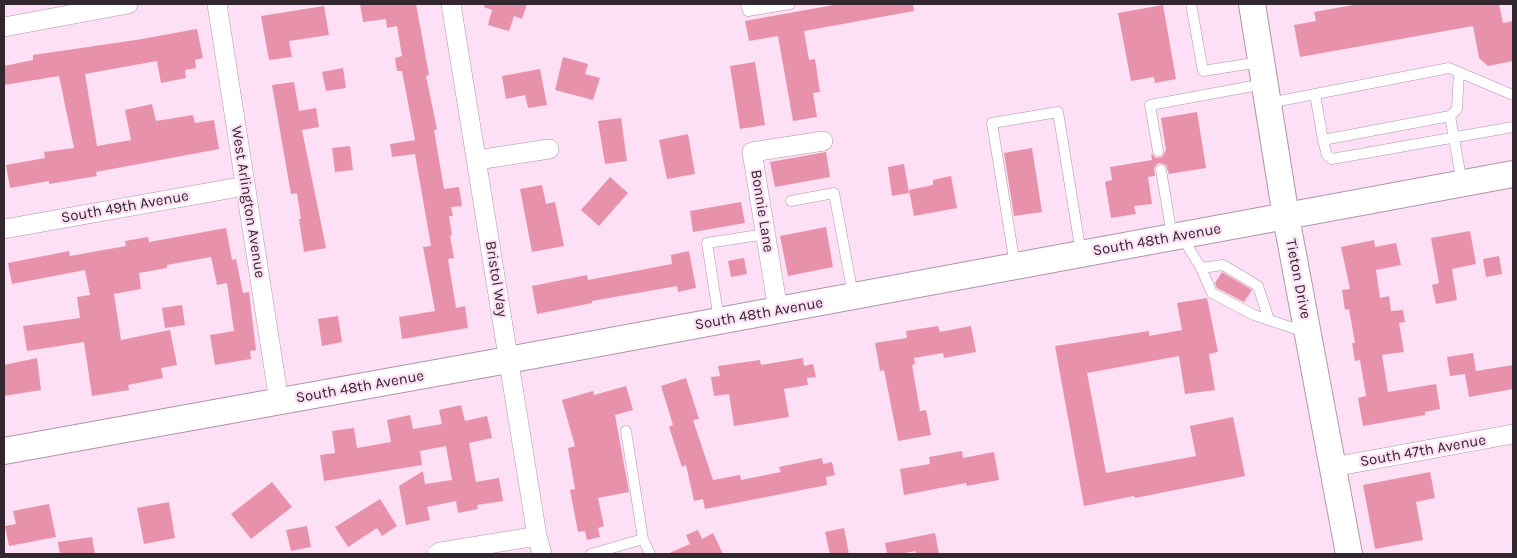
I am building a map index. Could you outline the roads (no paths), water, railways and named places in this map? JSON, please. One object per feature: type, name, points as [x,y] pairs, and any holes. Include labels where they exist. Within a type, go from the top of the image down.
[{"type":"street","points":[[4,27],[128,4]]},
{"type":"street","name":"West Arlington Avenue","points":[[217,4],[279,401]]},
{"type":"street","name":"Bristol Way","points":[[451,4],[536,536],[542,554]]},
{"type":"street","name":"Tieton Drive","points":[[1252,4],[1286,217],[1349,554]]},
{"type":"street","name":"Bonnie Lane","points":[[778,310],[752,152],[823,141]]},
{"type":"street","points":[[477,160],[550,149]]},
{"type":"street","name":"South 48th Avenue","points":[[4,451],[1513,174]]},
{"type":"street","name":"South 49th Avenue","points":[[4,229],[245,186]]},
{"type":"street","name":"South 47th Avenue","points":[[1333,467],[1513,434]]},
{"type":"street","points":[[437,554],[536,536]]},
{"type":"lane","points":[[746,4],[748,11],[790,4]]},
{"type":"lane","points":[[1192,4],[1203,71],[1315,94],[1449,68],[1513,95]]},
{"type":"lane","points":[[1323,140],[1450,116],[1457,109],[1458,72]]},
{"type":"lane","points":[[1158,152],[1150,105],[1265,83]]},
{"type":"lane","points":[[1315,94],[1323,140],[1327,155],[1332,159],[1513,127]]},
{"type":"lane","points":[[1016,266],[992,124],[1058,112],[1081,254]]},
{"type":"lane","points":[[1450,116],[1462,184]]},
{"type":"lane","points":[[1161,170],[1177,237],[1201,268],[1212,293],[1254,315],[1308,333]]},
{"type":"lane","points":[[791,201],[834,193],[853,296]]},
{"type":"lane","points":[[719,321],[707,243],[766,234]]},
{"type":"lane","points":[[1201,268],[1223,265],[1258,286],[1269,320]]},
{"type":"lane","points":[[626,431],[643,539],[650,554]]},
{"type":"lane","points":[[591,554],[643,539]]}]
